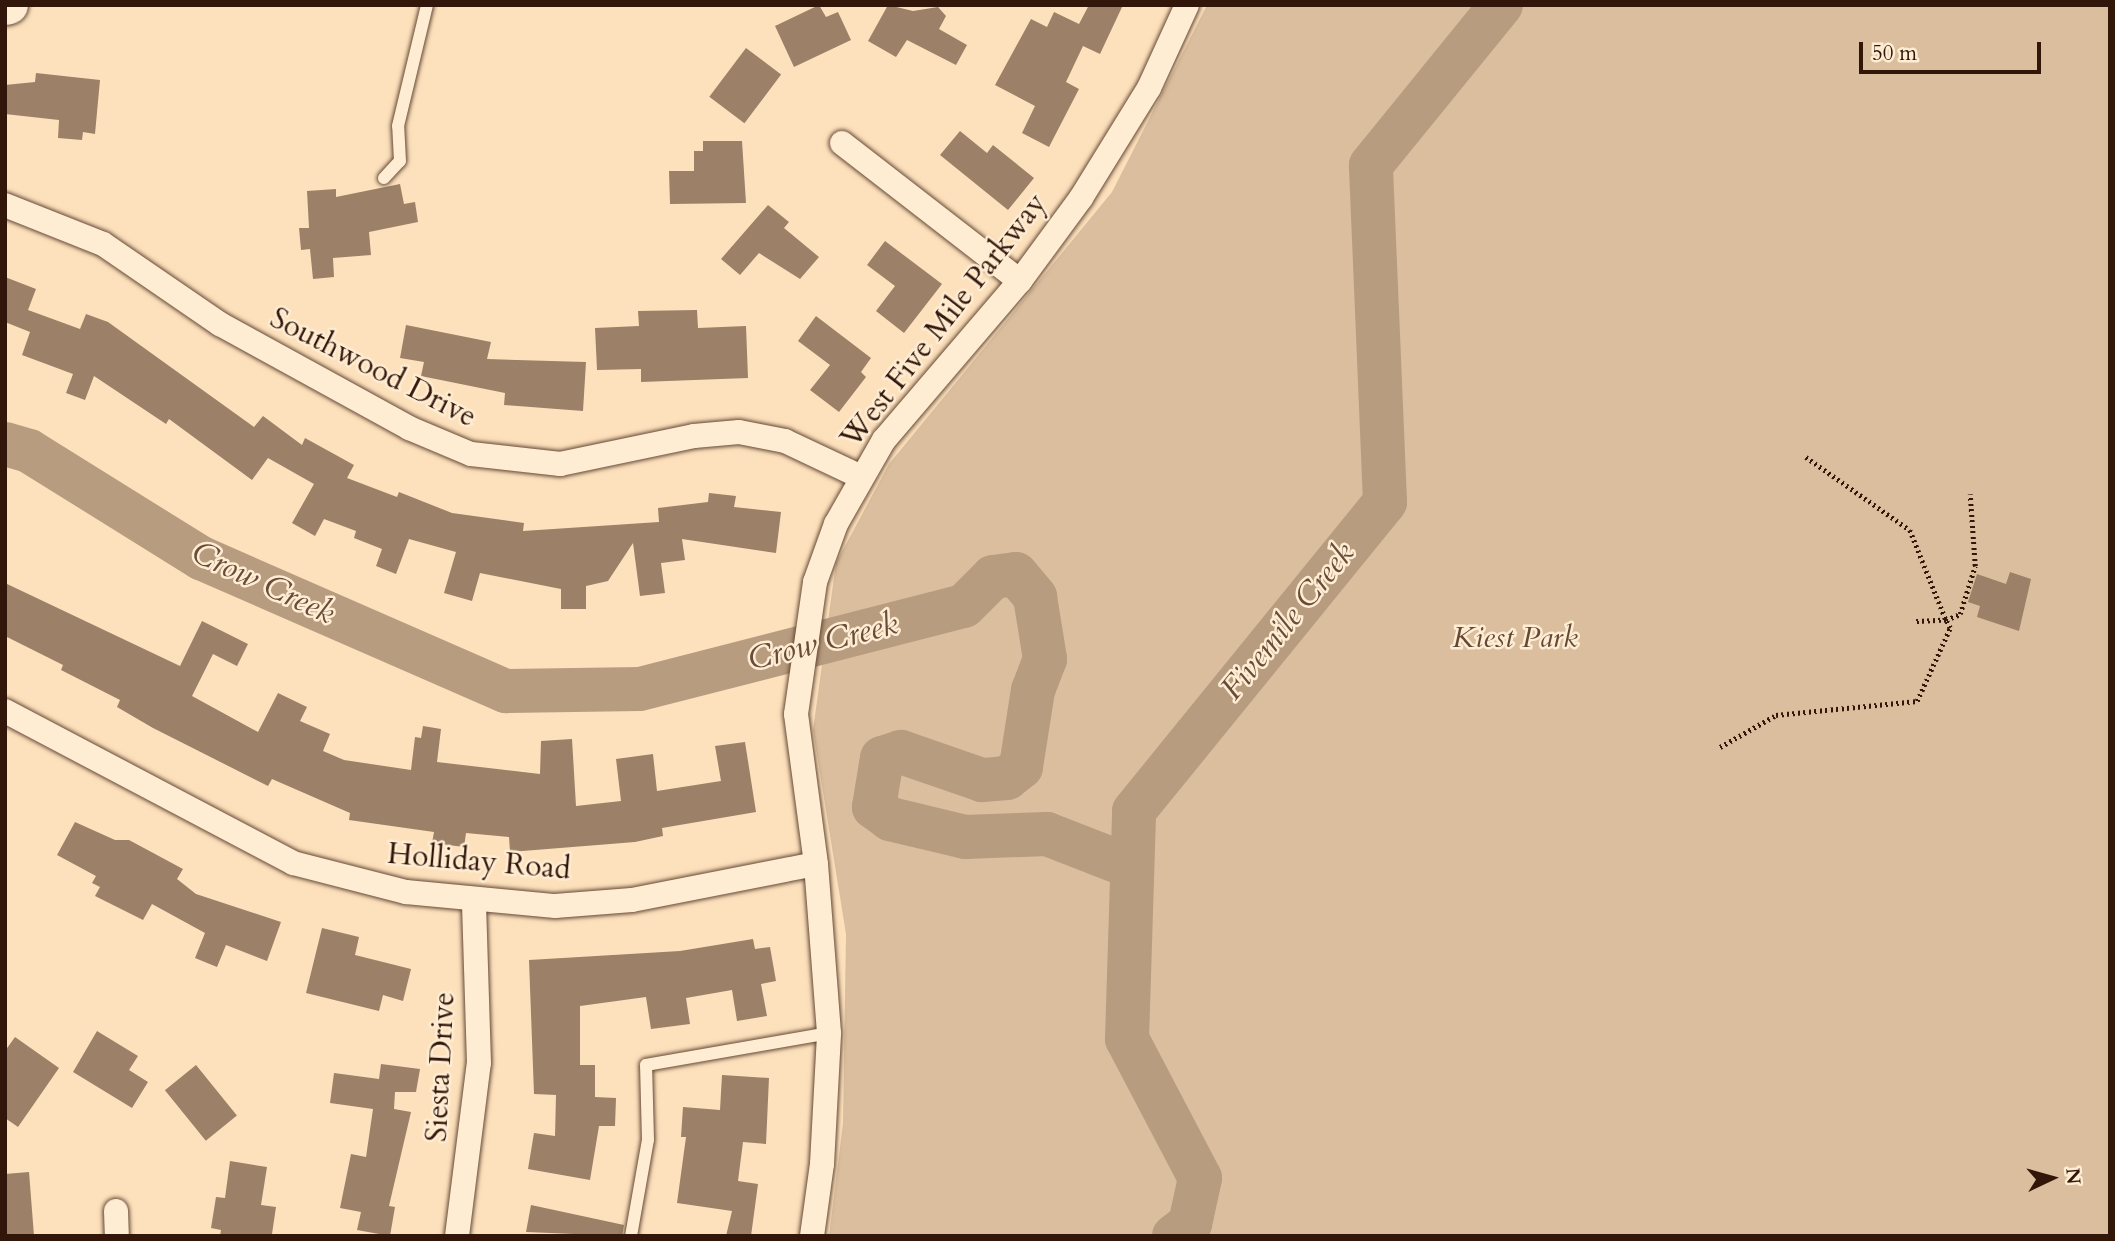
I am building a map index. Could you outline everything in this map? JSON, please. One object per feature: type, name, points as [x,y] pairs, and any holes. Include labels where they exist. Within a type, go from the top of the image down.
[{"type":"street","name":"West Five Mile Parkway","points":[[812,1236],[822,1164],[829,1034],[816,864],[796,714],[815,582],[861,478],[884,440],[1020,281],[1081,198],[1149,89],[1187,5]]},
{"type":"street","points":[[842,143],[1020,281]]},
{"type":"street","name":"Southwood Drive","points":[[5,205],[103,244],[220,324],[409,428],[471,454],[560,464],[739,432],[785,441],[861,478]]},
{"type":"street","name":"Holliday Road","points":[[5,710],[293,863],[406,892],[555,906],[632,900],[816,864]]},
{"type":"street","name":"Siesta Drive","points":[[457,1236],[479,1063],[474,900]]},
{"type":"street","points":[[116,1211],[117,1236]]},
{"type":"lane","points":[[384,178],[400,161],[398,127],[427,5]]},
{"type":"lane","points":[[631,1236],[648,1140],[646,1065],[829,1034]]},
{"type":"path","points":[[1720,747],[1776,715],[1917,701],[1950,628],[1910,530],[1806,457]]},
{"type":"path","points":[[1913,622],[1946,621],[1960,614],[1975,566],[1970,494]]},
{"type":"green space","name":"Kiest Park","points":[[1207,5],[2110,5],[2110,1236],[829,1236],[843,1123],[846,934],[813,730],[836,563],[889,464],[1112,192]]},
{"type":"building","points":[[819,5],[826,17],[838,12],[851,40],[794,67],[775,26]]},
{"type":"building","points":[[888,5],[913,11],[938,7],[946,16],[939,29],[967,45],[956,65],[907,40],[896,57],[868,41]]},
{"type":"building","points":[[1089,5],[1123,5],[1100,54],[1083,46],[1066,82],[1079,89],[1049,147],[1022,133],[1035,106],[995,85],[1031,19],[1047,27],[1054,12],[1079,24]]},
{"type":"building","points":[[746,48],[781,74],[744,123],[709,97]]},
{"type":"building","points":[[36,73],[100,80],[95,134],[83,132],[82,140],[58,138],[59,120],[5,114],[5,85],[35,82]]},
{"type":"building","points":[[960,131],[987,153],[993,145],[1034,178],[1008,210],[940,155]]},
{"type":"building","points":[[703,141],[742,141],[746,203],[670,204],[669,171],[694,171],[694,151],[703,151]]},
{"type":"building","points":[[400,184],[404,204],[415,202],[418,222],[369,232],[371,255],[333,258],[334,277],[313,279],[310,249],[301,250],[299,228],[309,228],[307,191],[336,189],[336,197]]},
{"type":"building","points":[[768,205],[789,222],[784,228],[819,257],[800,279],[759,253],[740,275],[721,259]]},
{"type":"building","points":[[885,241],[942,284],[904,333],[876,311],[895,286],[867,265]]},
{"type":"building","points":[[5,277],[36,289],[28,310],[80,329],[86,314],[108,322],[254,427],[263,416],[302,445],[305,438],[354,465],[347,478],[397,497],[399,492],[452,513],[524,523],[523,531],[659,522],[658,508],[708,502],[709,493],[736,496],[734,507],[781,512],[776,553],[682,539],[685,560],[661,563],[665,593],[640,596],[633,543],[608,581],[586,586],[586,609],[561,609],[561,589],[480,573],[472,601],[444,593],[456,552],[409,539],[396,574],[376,566],[382,549],[354,538],[356,531],[324,519],[315,536],[292,523],[314,484],[268,458],[252,480],[169,419],[166,424],[94,376],[85,400],[66,393],[73,374],[22,355],[30,332],[5,322]]},
{"type":"building","points":[[697,310],[698,328],[746,326],[748,378],[641,382],[641,369],[597,370],[595,328],[639,326],[638,311]]},
{"type":"building","points":[[816,316],[871,358],[861,372],[866,377],[839,412],[810,390],[830,365],[798,341]]},
{"type":"building","points":[[406,325],[491,342],[487,359],[586,362],[583,411],[504,405],[505,393],[421,376],[424,362],[400,358]]},
{"type":"building","points":[[2010,572],[2031,579],[2019,631],[1977,617],[1980,606],[1968,602],[1977,574],[2006,584]]},
{"type":"building","points":[[5,583],[180,666],[202,621],[248,644],[237,666],[213,654],[192,696],[258,732],[278,693],[307,707],[300,721],[330,734],[323,751],[344,760],[411,770],[415,737],[421,738],[423,726],[441,729],[437,762],[540,774],[541,741],[572,739],[576,806],[621,801],[616,759],[653,754],[657,791],[721,781],[715,746],[745,742],[756,812],[662,828],[663,836],[635,842],[510,852],[509,837],[466,833],[464,847],[432,843],[434,832],[349,820],[350,813],[272,779],[268,786],[153,728],[117,707],[120,700],[61,670],[63,665],[5,636]]},
{"type":"building","points":[[75,822],[115,840],[129,840],[183,869],[177,879],[196,894],[281,922],[267,961],[226,945],[217,967],[195,958],[205,933],[152,904],[143,920],[95,896],[100,887],[92,883],[96,876],[57,855]]},
{"type":"building","points":[[322,928],[359,937],[355,955],[411,969],[403,1001],[383,995],[379,1011],[306,993]]},
{"type":"building","points":[[753,939],[755,949],[770,947],[776,981],[761,984],[767,1016],[737,1021],[732,990],[686,998],[690,1024],[651,1029],[646,997],[580,1006],[580,1065],[595,1065],[595,1097],[616,1098],[615,1126],[599,1126],[590,1180],[528,1169],[534,1133],[555,1136],[556,1095],[534,1094],[529,960],[680,951]]},
{"type":"building","points":[[97,1031],[138,1056],[129,1070],[148,1082],[132,1108],[73,1072]]},
{"type":"building","points":[[15,1037],[59,1068],[18,1127],[5,1118],[5,1051]]},
{"type":"building","points":[[381,1064],[420,1069],[416,1092],[395,1092],[394,1109],[411,1112],[389,1206],[395,1207],[390,1236],[357,1230],[361,1212],[340,1208],[351,1154],[366,1157],[373,1109],[330,1103],[334,1073],[379,1079]]},
{"type":"building","points":[[196,1065],[237,1116],[206,1141],[165,1090]]},
{"type":"building","points":[[722,1075],[769,1078],[766,1144],[743,1142],[738,1181],[758,1184],[751,1236],[726,1236],[732,1211],[677,1203],[686,1137],[681,1137],[683,1107],[720,1110]]},
{"type":"building","points":[[230,1161],[267,1167],[261,1205],[276,1207],[272,1234],[220,1236],[221,1230],[211,1228],[216,1197],[225,1198]]},
{"type":"building","points":[[29,1172],[34,1236],[5,1236],[5,1174]]},
{"type":"building","points":[[531,1205],[624,1225],[622,1236],[526,1232]]},
{"type":"waterway","name":"Fivemile Creek","points":[[1174,1236],[1190,1224],[1200,1178],[1127,1039],[1134,811],[1385,502],[1371,165],[1501,5]]},
{"type":"waterway","name":"Crow Creek","points":[[5,444],[29,451],[201,558],[506,691],[640,689],[964,606],[993,577],[1016,574],[1035,597],[1045,659],[1033,690],[1021,767],[1007,778],[982,780],[901,752],[882,758],[874,807],[890,819],[965,837],[1047,834],[1132,867]]}]
